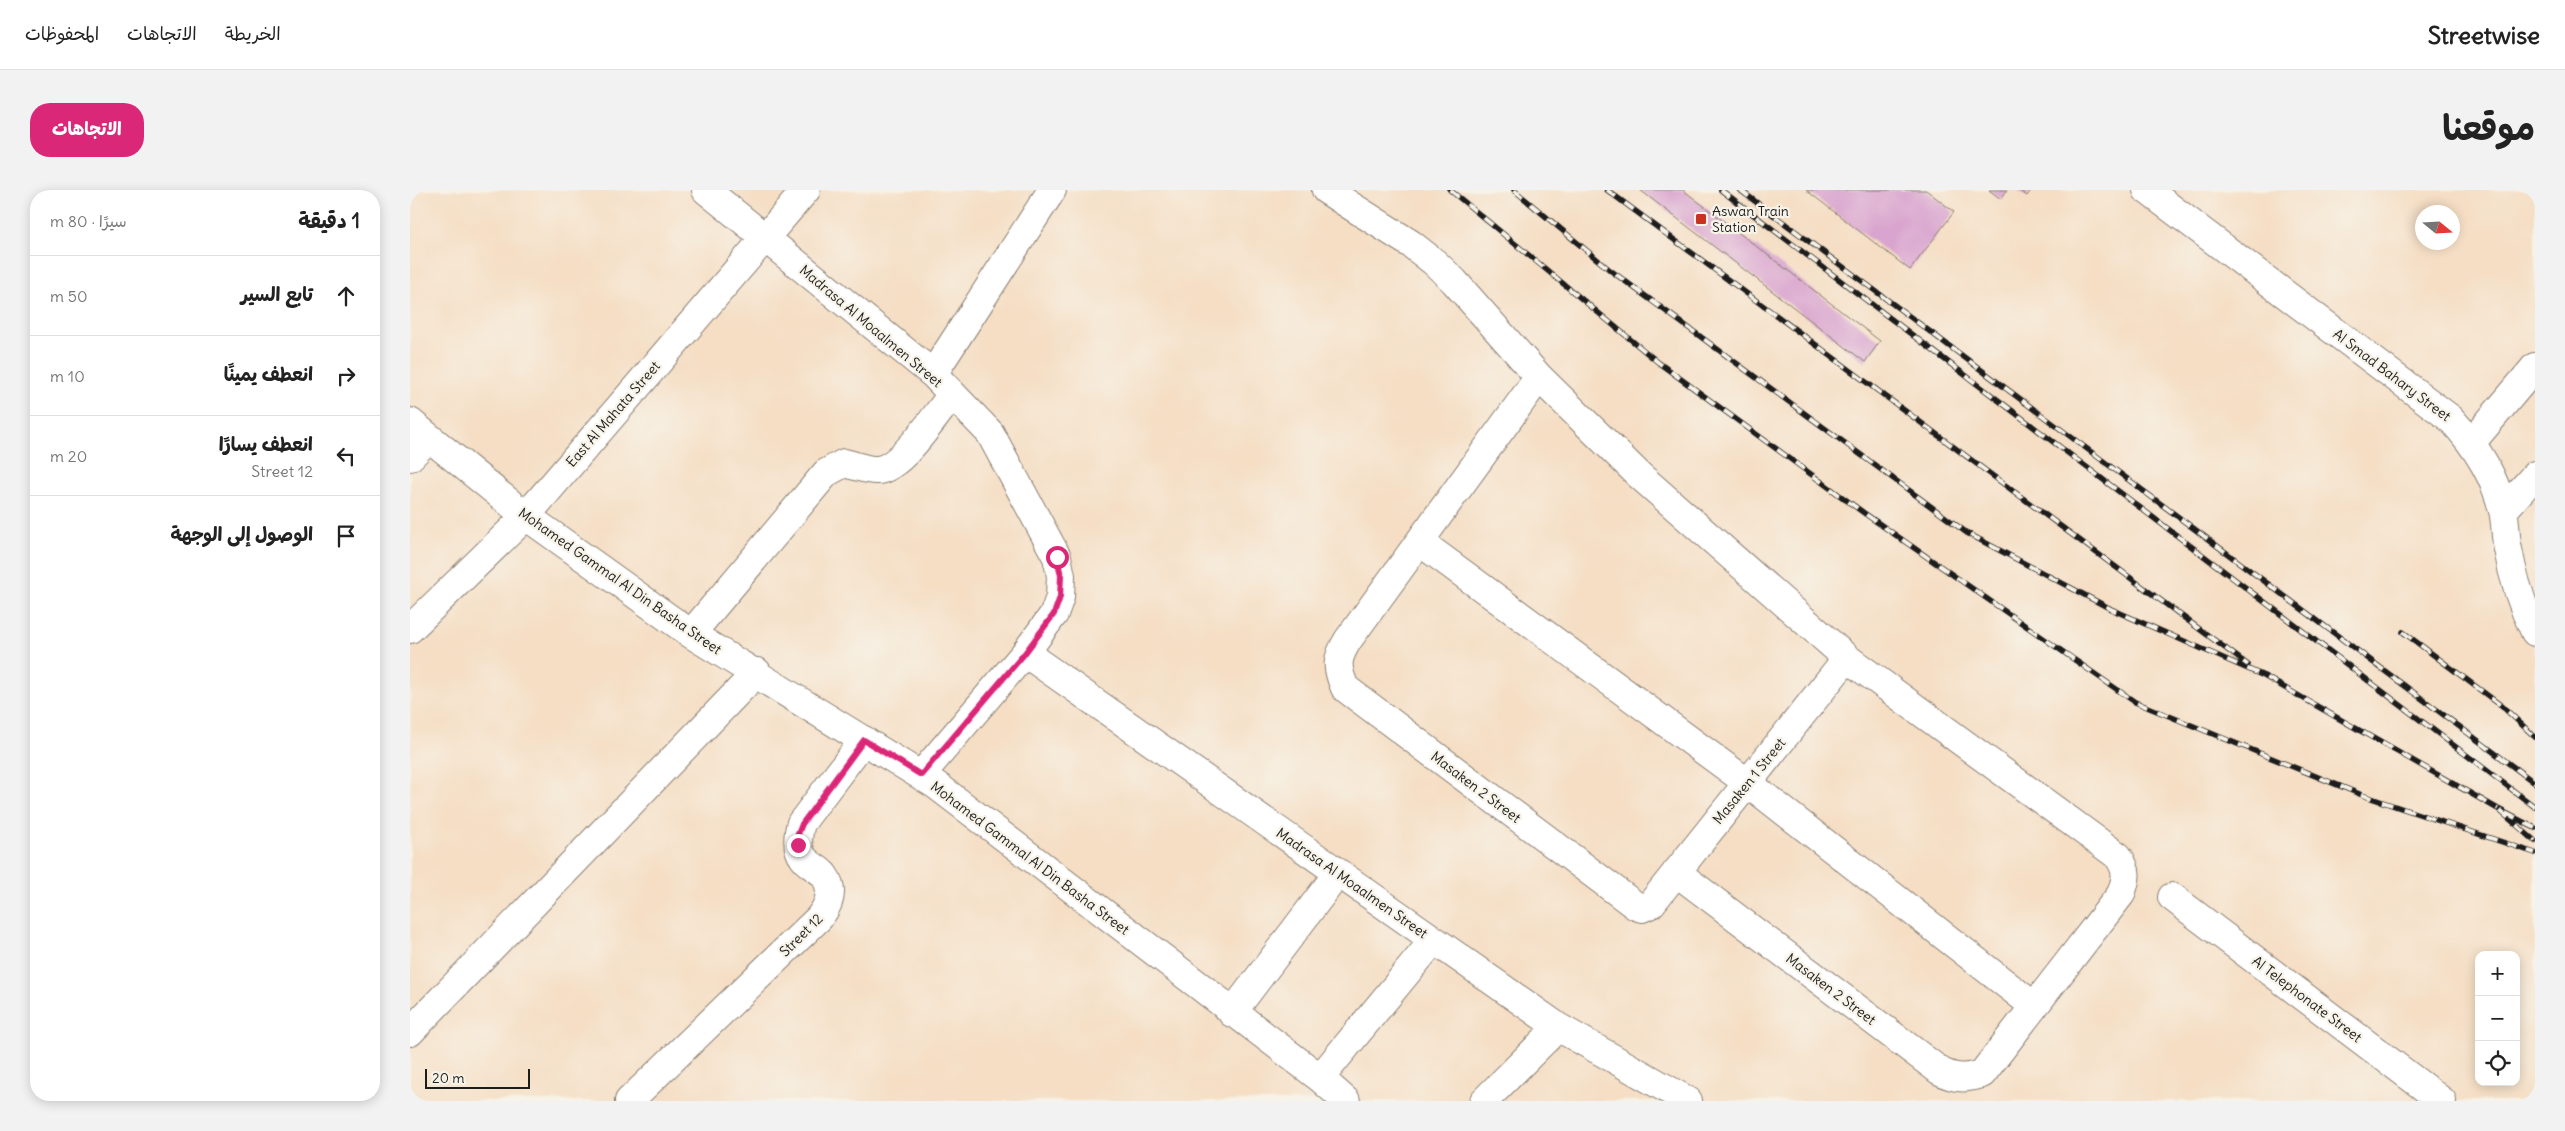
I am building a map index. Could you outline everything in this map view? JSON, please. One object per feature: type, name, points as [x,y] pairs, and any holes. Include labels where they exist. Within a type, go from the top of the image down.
[{"type":"street","name":"Madrasa Al Moaalmen Street","points":[[706,190],[933,374],[990,433],[1057,557],[1061,576],[1060,597],[1054,614],[1025,653],[921,775]]},
{"type":"street","name":"East Al Mahata Street","points":[[410,629],[526,516],[806,190]]},
{"type":"street","points":[[933,374],[1052,190]]},
{"type":"street","points":[[1326,190],[1411,244],[1434,262],[1454,281],[1539,377],[1639,474],[1847,658],[2118,856],[2126,869],[2127,878],[2121,894],[2034,1006],[1748,782],[1420,542]]},
{"type":"street","name":"Al Smad Bahary Street","points":[[2147,190],[2451,419],[2472,442],[2495,486],[2503,511],[2507,548],[2516,584],[2535,632]]},
{"type":"street","points":[[2472,442],[2535,367]]},
{"type":"street","name":"Masaken 2 Street","points":[[1539,377],[1348,640],[1339,655],[1338,672],[1345,688],[1636,906],[1642,908],[1651,904]]},
{"type":"street","points":[[691,634],[826,473],[844,463],[875,471],[887,469],[902,457],[952,394]]},
{"type":"street","name":"Mohamed Gammal Al Din Basha Street","points":[[416,439],[691,634],[757,672],[921,775],[1232,1013],[1333,1093]]},
{"type":"street","points":[[2503,511],[2535,475]]},
{"type":"street","name":"Madrasa Al Moaalmen Street","points":[[1025,653],[1558,1027],[1688,1101]]},
{"type":"street","name":"Masaken 1 Street","points":[[1651,904],[1847,658]]},
{"type":"street","points":[[410,1032],[757,672]]},
{"type":"street","name":"Street 12","points":[[628,1101],[819,918],[829,905],[830,892],[824,876],[802,857],[798,845],[798,834],[802,824],[864,740]]},
{"type":"street","name":"Masaken 2 Street","points":[[1676,872],[1940,1072],[1952,1077],[1967,1078],[1982,1074],[2034,1006]]},
{"type":"street","points":[[1232,1013],[1338,873]]},
{"type":"street","name":"Al Telephonate Street","points":[[2172,897],[2442,1101]]},
{"type":"street","points":[[1333,1093],[1433,940]]},
{"type":"street","points":[[1484,1101],[1558,1027]]},
{"type":"building","points":[[1640,190],[1683,190],[1880,341],[1865,362]]},
{"type":"building","name":"Aswan Train Station","points":[[1806,190],[1926,190],[1954,212],[1910,270]]},
{"type":"building","points":[[1989,190],[2007,190],[2001,199]]},
{"type":"building","points":[[2018,190],[2031,190],[2027,196]]},
{"type":"railway","points":[[1450,190],[1659,363],[1864,513],[2135,702],[2362,795],[2535,853]]},
{"type":"railway","points":[[1514,190],[1610,270],[1967,533],[2111,609],[2264,676],[2498,809]]},
{"type":"railway","points":[[1607,190],[2248,665]]},
{"type":"railway","points":[[1721,190],[2535,807]]},
{"type":"railway","points":[[1740,190],[2535,783]]},
{"type":"railway","points":[[2403,632],[2503,707],[2535,737]]},
{"type":"railway","points":[[2535,828],[2498,809],[2535,841]]},
{"type":"place","name":"Aswan Train Station","points":[[1701,219]]},
{"type":"route","points":[[798,845],[798,834],[802,824],[864,740],[921,775],[1025,653],[1054,614],[1060,597],[1061,576],[1057,557]]}]
